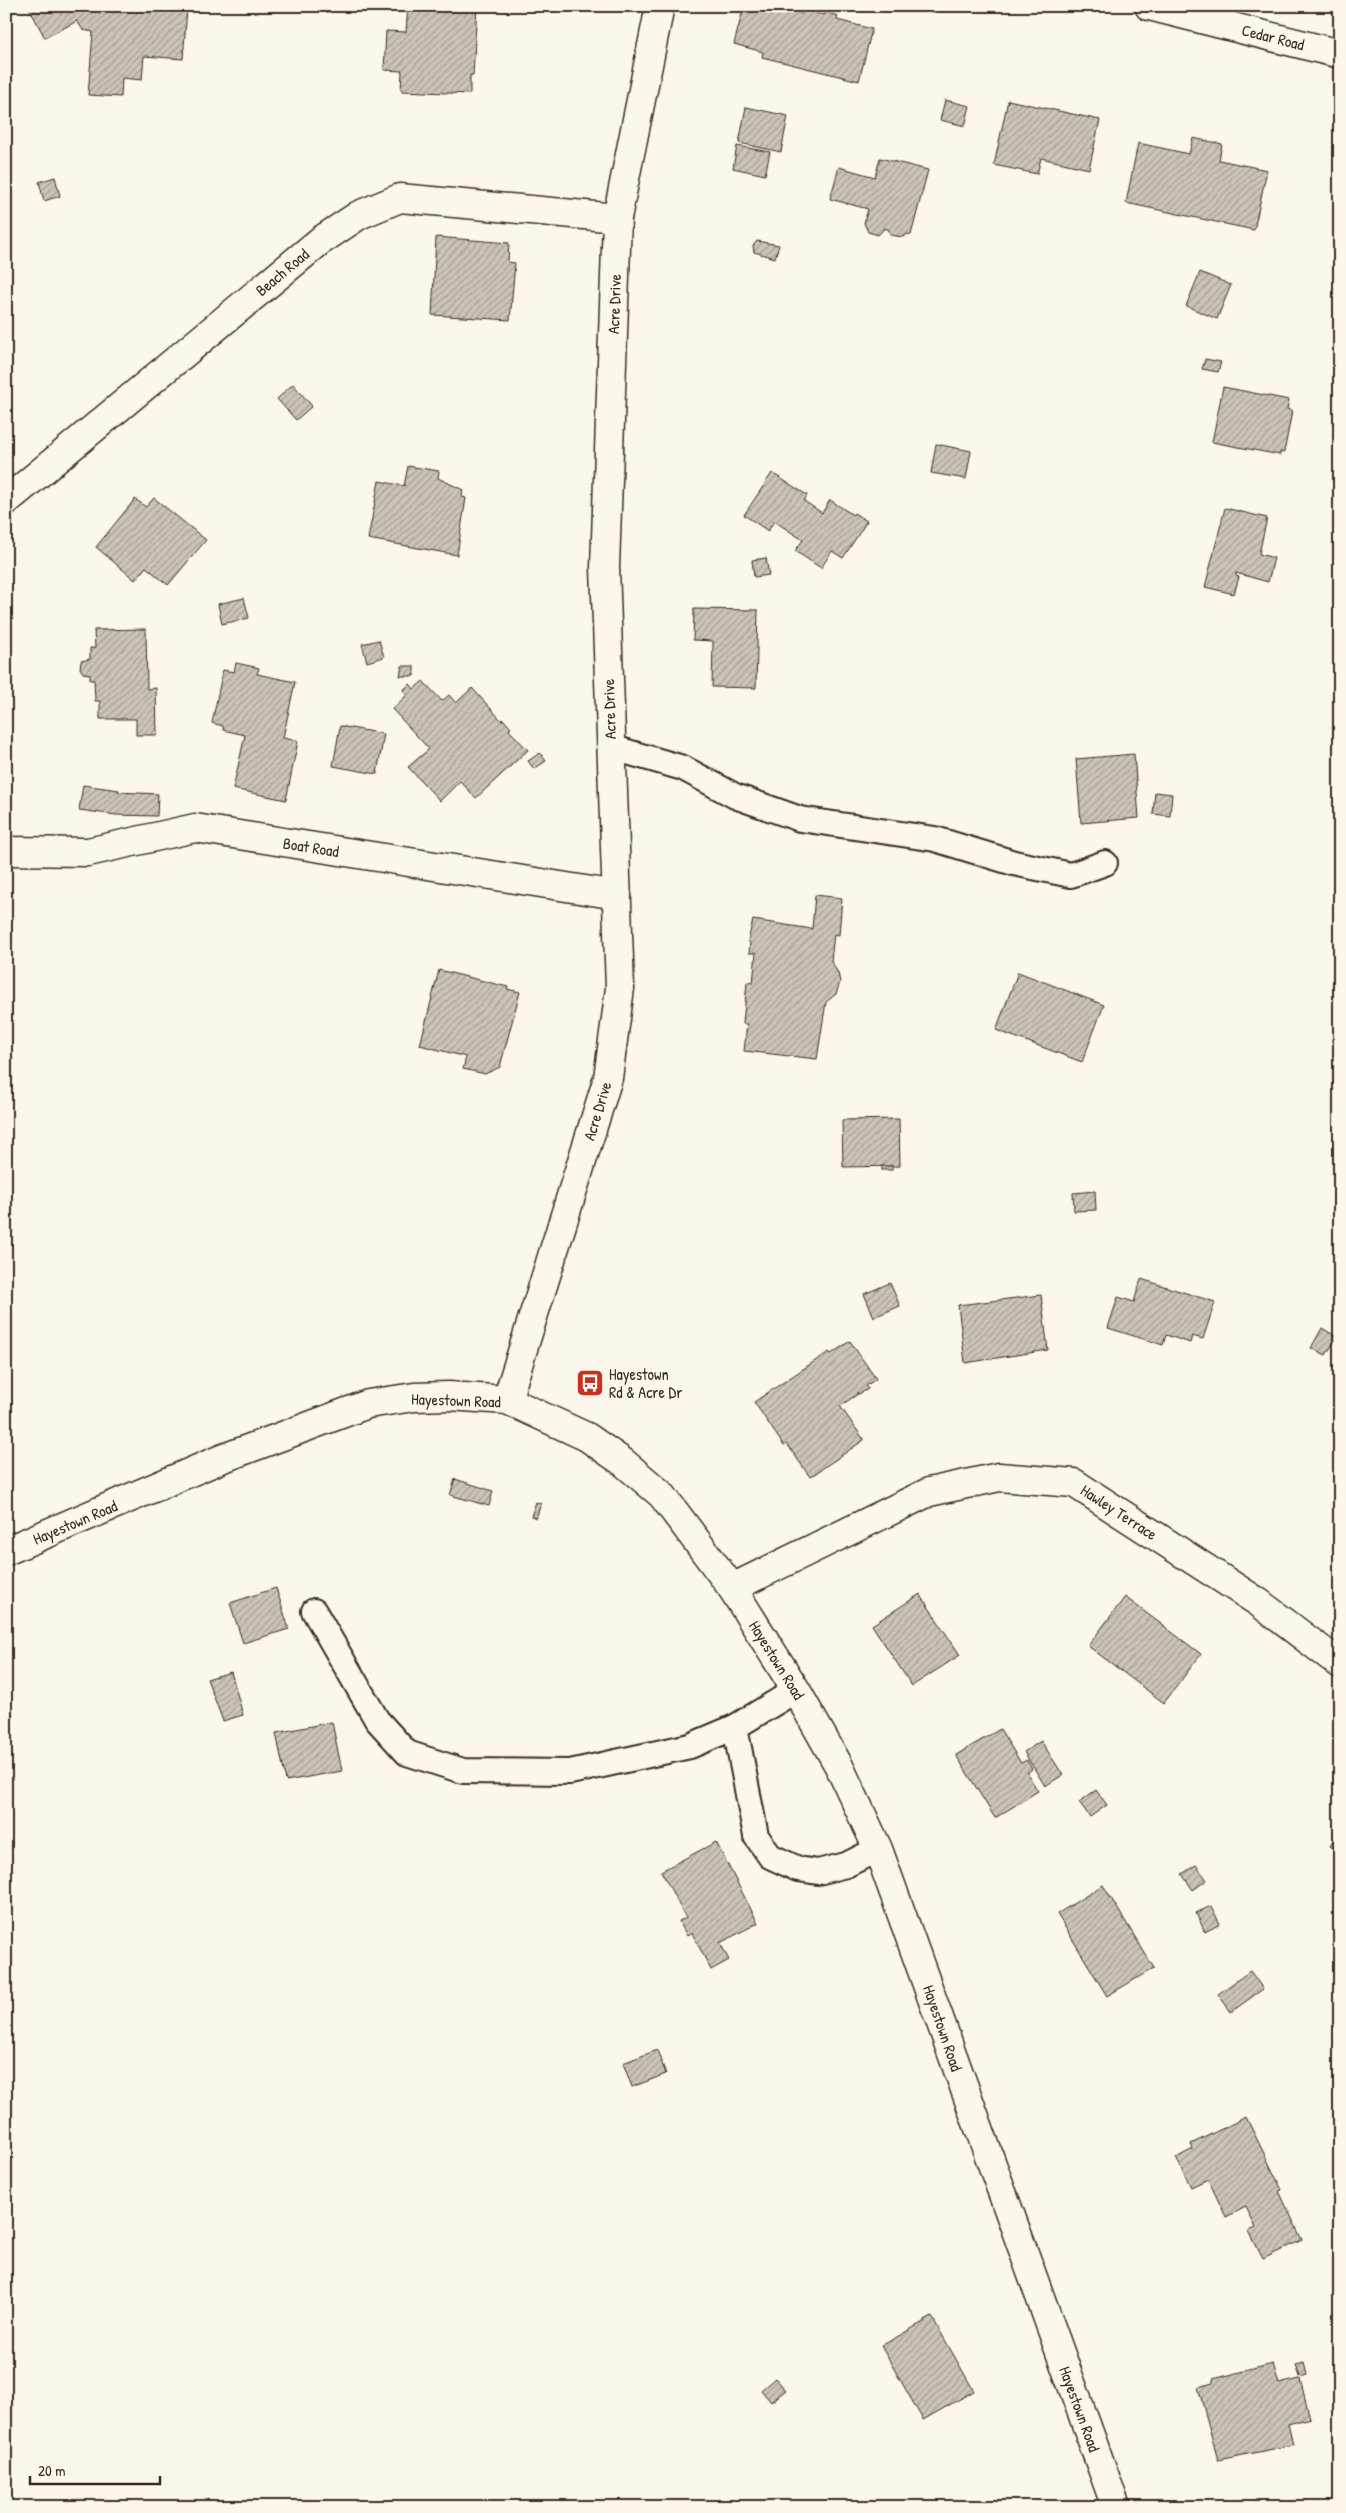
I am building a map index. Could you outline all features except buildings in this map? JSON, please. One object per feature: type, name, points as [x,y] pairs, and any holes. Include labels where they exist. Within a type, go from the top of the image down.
[{"type":"street","name":"Acre Drive","points":[[506,1400],[608,1078],[620,988],[605,567],[617,218],[660,6]]},
{"type":"street","name":"Cedar Road","points":[[1149,6],[1340,54]]},
{"type":"street","name":"Beach Road","points":[[6,501],[320,241],[359,215],[400,198],[617,218]]},
{"type":"street","name":"Boat Road","points":[[6,851],[88,852],[195,828],[617,895]]},
{"type":"street","name":"Hayestown Road","points":[[6,1551],[221,1459],[368,1404],[414,1397],[449,1396],[506,1400],[587,1437],[623,1462],[662,1495],[732,1588],[796,1690],[839,1766],[878,1849],[1116,2507]]},
{"type":"street","name":"Hawley Terrace","points":[[732,1588],[929,1492],[999,1477],[1074,1483],[1258,1602],[1340,1664]]},
{"type":"lane","points":[[610,747],[683,768],[735,796],[800,819],[934,839],[1014,863],[1071,875],[1105,863]]},
{"type":"lane","points":[[314,1611],[377,1720],[407,1753],[463,1771],[570,1772],[690,1746],[735,1728],[796,1690]]},
{"type":"lane","points":[[735,1728],[756,1836],[770,1856],[798,1869],[818,1872],[846,1866],[878,1849]]},
{"type":"place","name":"Hayestown Rd & Acre Dr","points":[[590,1383]]}]
